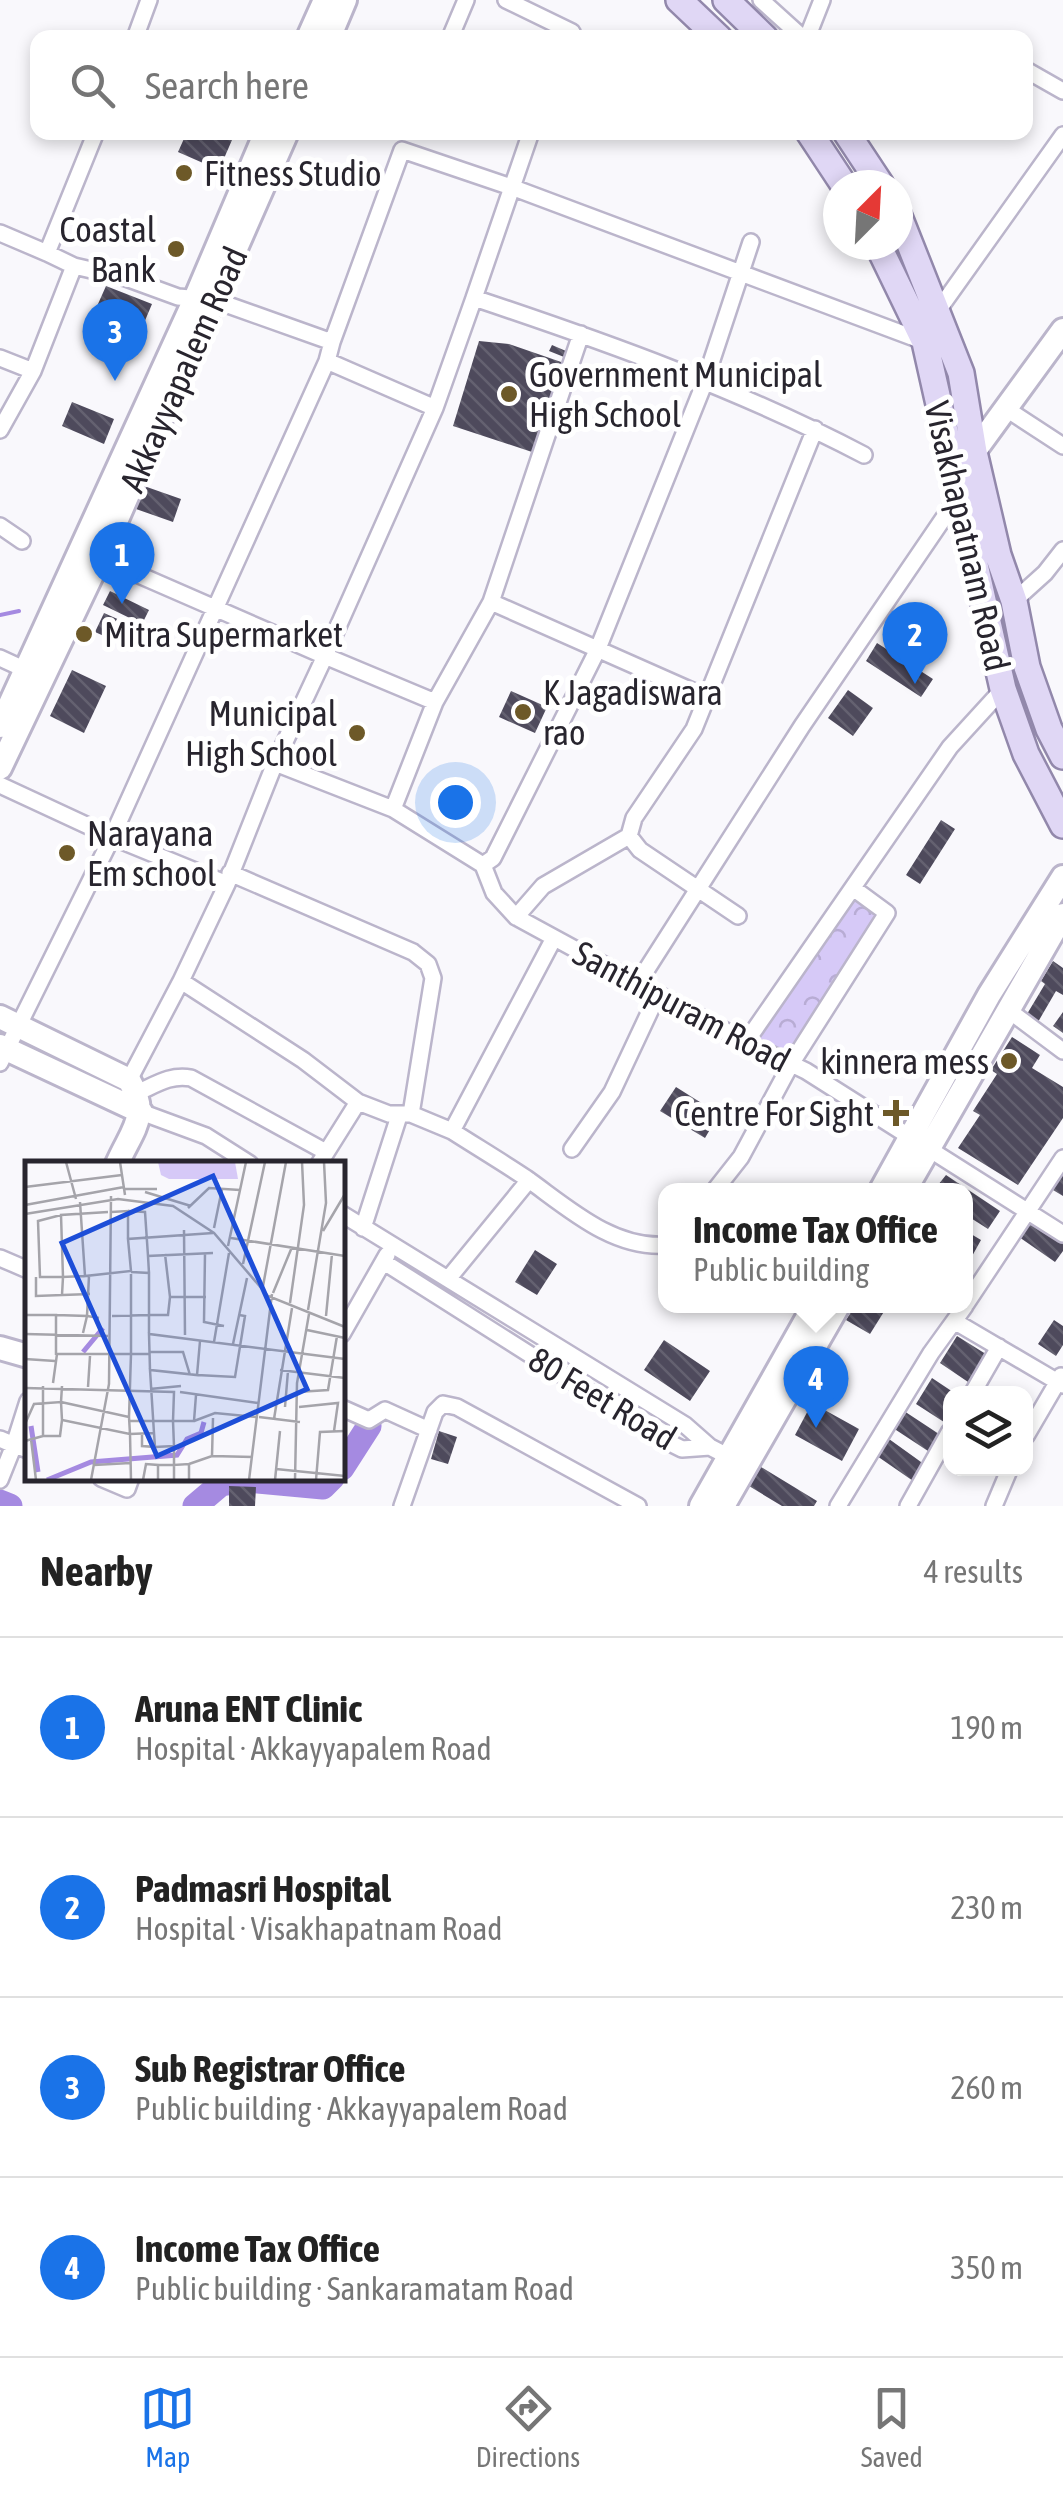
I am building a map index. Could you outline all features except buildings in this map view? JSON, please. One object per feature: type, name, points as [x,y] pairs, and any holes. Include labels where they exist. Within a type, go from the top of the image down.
[{"type":"main road","points":[[312,30],[326,0]]},
{"type":"main road","points":[[332,30],[345,0]]},
{"type":"main road","points":[[678,0],[711,30]]},
{"type":"main road","points":[[726,0],[757,30]]},
{"type":"main road","points":[[0,726],[204,300],[263,140]]},
{"type":"main road","name":"Akkayyapalem Road","points":[[0,768],[100,558],[204,300],[283,140]]},
{"type":"main road","points":[[814,140],[834,170]]},
{"type":"main road","points":[[851,140],[871,170]]},
{"type":"main road","points":[[913,253],[961,373],[974,452],[998,556],[1014,601],[1027,667],[1063,756]]},
{"type":"main road","name":"Visakhapatnam Road","points":[[885,260],[924,342],[1002,689],[1026,754],[1063,825]]},
{"type":"main road","points":[[974,452],[1063,330]]},
{"type":"main road","points":[[907,1183],[921,1143],[989,995],[1063,877]]},
{"type":"main road","points":[[887,1183],[921,1143],[1063,914]]},
{"type":"main road","points":[[8,1021],[136,1095]]},
{"type":"main road","points":[[2,1052],[136,1095]]},
{"type":"main road","points":[[119,1161],[136,1095]]},
{"type":"main road","points":[[701,1506],[810,1313]]},
{"type":"main road","points":[[723,1506],[728,1456],[833,1313]]},
{"type":"main road","points":[[0,1348],[25,1355]]},
{"type":"street","points":[[138,30],[149,0]]},
{"type":"street","points":[[453,30],[466,0]]},
{"type":"street","points":[[506,0],[563,30]]},
{"type":"street","points":[[761,0],[796,30]]},
{"type":"street","points":[[809,30],[822,0]]},
{"type":"street","points":[[1033,74],[1063,91]]},
{"type":"street","points":[[936,312],[1063,135]]},
{"type":"street","points":[[48,252],[93,140]]},
{"type":"street","points":[[2,1052],[8,1021],[112,837],[328,361],[406,140]]},
{"type":"street","points":[[136,1095],[275,763],[436,408],[528,140]]},
{"type":"street","points":[[402,150],[924,342]]},
{"type":"street","points":[[0,233],[74,266],[204,300],[332,342]]},
{"type":"street","points":[[483,865],[494,858],[597,651],[704,384],[752,242]]},
{"type":"street","points":[[0,430],[33,371],[74,266]]},
{"type":"street","points":[[474,298],[581,334],[815,429],[864,455]]},
{"type":"street","points":[[393,809],[436,702],[491,602],[581,334]]},
{"type":"street","points":[[0,358],[33,371]]},
{"type":"street","points":[[328,361],[436,408]]},
{"type":"street","points":[[1008,410],[1063,446]]},
{"type":"street","points":[[275,763],[393,809],[483,865],[494,892],[516,917],[543,886],[629,836],[634,818],[674,762],[708,698],[815,429]]},
{"type":"street","points":[[638,983],[802,726],[958,497]]},
{"type":"street","points":[[0,526],[22,542]]},
{"type":"street","points":[[1014,601],[1045,574],[1063,550]]},
{"type":"street","points":[[100,558],[436,702]]},
{"type":"street","points":[[491,602],[708,698]]},
{"type":"street","points":[[0,658],[26,670]]},
{"type":"street","points":[[746,1042],[950,748],[1002,689]]},
{"type":"street","points":[[0,785],[112,837],[414,952],[428,964],[433,978],[405,1115],[363,1228]]},
{"type":"street","points":[[629,836],[640,850],[738,916]]},
{"type":"street","points":[[721,1183],[888,913],[853,888]]},
{"type":"street","name":"Santhipuram Road","points":[[516,917],[792,1064],[1063,1234]]},
{"type":"street","points":[[452,1131],[554,938]]},
{"type":"street","points":[[181,981],[303,1060],[358,1102],[452,1131],[528,1180],[580,1220],[648,1246],[658,1245]]},
{"type":"street","points":[[572,1149],[612,1092],[658,994]]},
{"type":"street","points":[[1007,1009],[1063,1051]]},
{"type":"street","points":[[136,1095],[178,1076],[191,1078],[322,1158],[358,1102]]},
{"type":"street","points":[[136,1095],[245,1161]]},
{"type":"street","points":[[973,1293],[1063,1158]]},
{"type":"street","points":[[448,1279],[528,1180]]},
{"type":"street","name":"80 Feet Road","points":[[345,1216],[684,1424],[728,1456]]},
{"type":"street","points":[[345,1329],[392,1246]]},
{"type":"street","points":[[0,1258],[25,1269]]},
{"type":"street","name":"80 Feet Road","points":[[384,1262],[666,1442],[682,1449],[728,1456]]},
{"type":"street","points":[[838,1506],[960,1313]]},
{"type":"street","points":[[954,1321],[1061,1380],[1033,1425]]},
{"type":"street","points":[[977,1386],[999,1347]]},
{"type":"street","points":[[402,1506],[435,1412],[443,1404],[457,1407],[638,1506]]},
{"type":"street","points":[[345,1409],[369,1420],[385,1410],[429,1430]]},
{"type":"street","points":[[0,1480],[25,1410]]},
{"type":"street","points":[[908,1506],[943,1444]]},
{"type":"street","points":[[1006,1476],[995,1502],[1014,1506]]},
{"type":"street","points":[[120,1506],[129,1484]]},
{"type":"green space","points":[[853,888],[887,913],[791,1064],[746,1042]]},
{"type":"waterway","points":[[0,615],[19,611]]},
{"type":"waterway","points":[[345,1463],[369,1426]]},
{"type":"waterway","points":[[195,1506],[221,1484],[240,1481]]},
{"type":"waterway","points":[[258,1481],[323,1487],[329,1481]]},
{"type":"waterway","points":[[0,1502],[10,1506]]},
{"type":"place","name":"Fitness Studio","points":[[184,173]]},
{"type":"place","name":"Coastal Bank","points":[[176,249]]},
{"type":"place","name":"Sub Registrar Office","points":[[115,381]]},
{"type":"place","name":"Government Municipal High School","points":[[509,394]]},
{"type":"place","name":"Aruna ENT Clinic","points":[[122,604]]},
{"type":"place","name":"Mitra Supermarket","points":[[84,634]]},
{"type":"place","name":"Padmasri Hospital","points":[[915,684]]},
{"type":"place","name":"K Jagadiswara rao","points":[[523,712]]},
{"type":"place","name":"Municipal High School","points":[[357,733]]},
{"type":"place","name":"Narayana Em school","points":[[67,853]]},
{"type":"place","name":"kinnera mess","points":[[1009,1061]]},
{"type":"place","name":"Centre For Sight","points":[[896,1113]]},
{"type":"place","name":"Income Tax Office","points":[[816,1428]]}]
